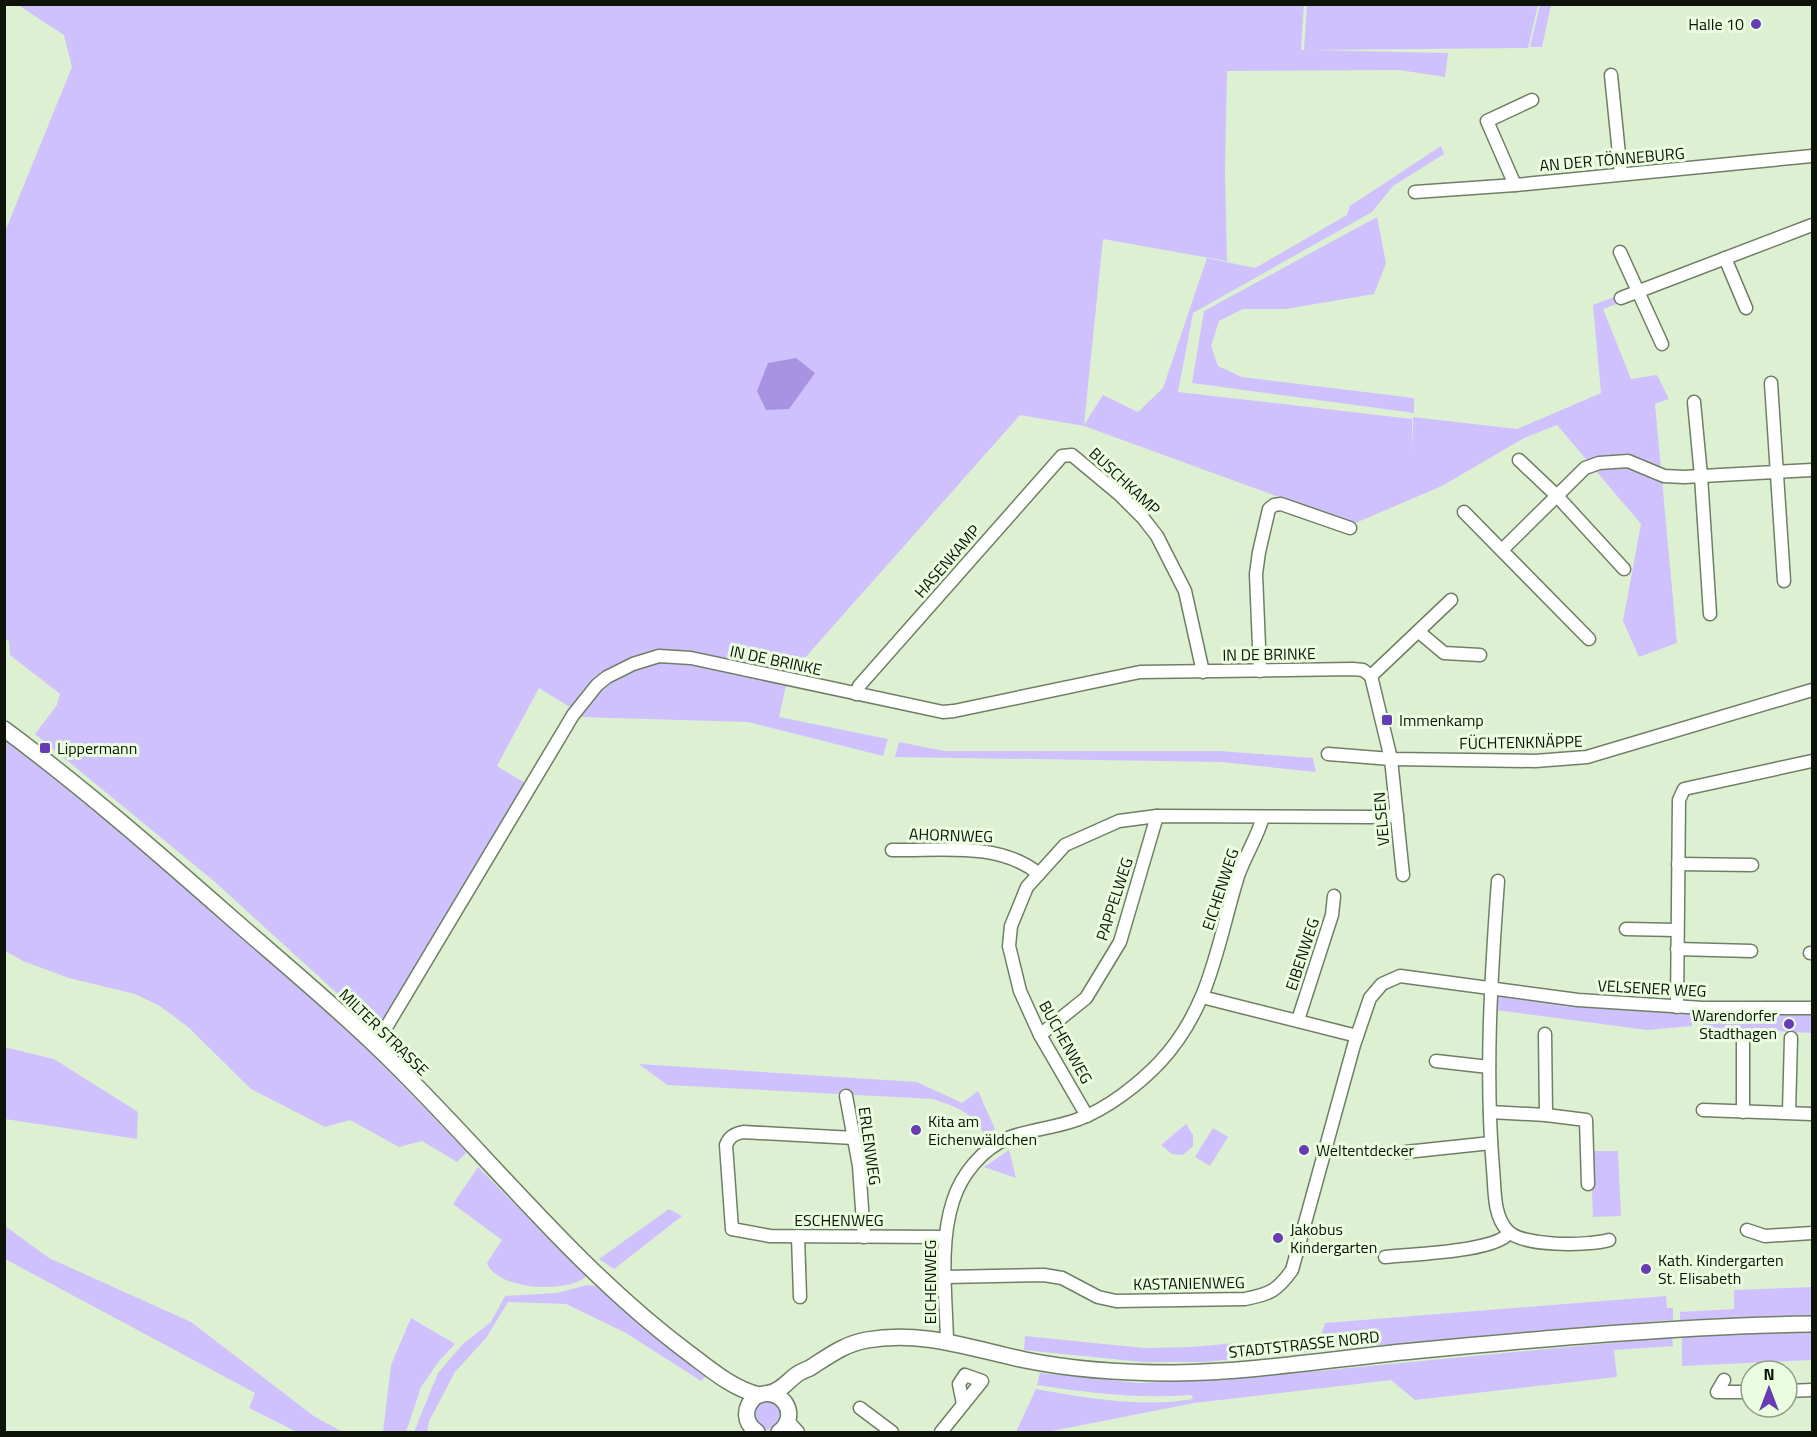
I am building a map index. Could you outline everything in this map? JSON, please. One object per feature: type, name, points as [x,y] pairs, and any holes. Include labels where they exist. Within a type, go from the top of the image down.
[{"type":"main road","name":"MILTER STRASSE","points":[[4,729],[136,834],[375,1046],[595,1273],[656,1327],[721,1378],[747,1391],[779,1396],[788,1423]]},
{"type":"main road","name":"STADTSTRASSE NORD","points":[[747,1410],[751,1401],[782,1388],[796,1375],[838,1349],[865,1340],[896,1337],[946,1341],[1021,1359],[1074,1368],[1176,1373],[1588,1334],[1812,1324]]},
{"type":"main road","name":"STADTSTRASSE NORD","points":[[788,1423],[793,1390],[809,1368]]},
{"type":"main road","name":"MILTER STRASSE","points":[[721,1378],[747,1410],[747,1421],[757,1432]]},
{"type":"street","points":[[1611,75],[1621,174]]},
{"type":"street","points":[[1515,184],[1487,121],[1532,100]]},
{"type":"street","name":"AN DER TÖNNEBURG","points":[[1415,192],[1812,156]]},
{"type":"street","points":[[1621,298],[1812,225]]},
{"type":"street","points":[[1620,252],[1662,344]]},
{"type":"street","points":[[1725,258],[1746,308]]},
{"type":"street","points":[[1771,383],[1784,581]]},
{"type":"street","points":[[1694,402],[1710,614]]},
{"type":"street","name":"BUSCHKAMP","points":[[1067,454],[1072,455],[1120,495],[1157,536],[1185,591],[1203,672]]},
{"type":"street","name":"HASENKAMP","points":[[856,694],[859,686],[874,668],[1062,456],[1067,454]]},
{"type":"street","points":[[1519,460],[1557,496],[1624,568]]},
{"type":"street","points":[[1502,550],[1586,468],[1599,463],[1628,460],[1664,476],[1812,470]]},
{"type":"street","points":[[1260,671],[1256,574],[1269,509],[1281,504],[1350,528]]},
{"type":"street","points":[[1464,512],[1589,639]]},
{"type":"street","points":[[1391,759],[1371,676],[1451,600]]},
{"type":"street","points":[[1419,632],[1444,653],[1480,655]]},
{"type":"street","name":"IN DE BRINKE","points":[[375,1046],[573,715],[597,685],[607,677],[633,664],[659,656],[680,658],[943,712],[1140,672],[1353,669],[1363,670],[1371,676]]},
{"type":"street","name":"FÜCHTENKNÄPPE","points":[[1328,754],[1391,759],[1535,761],[1587,757],[1812,690]]},
{"type":"street","name":"VELSEN","points":[[1391,759],[1403,875]]},
{"type":"street","points":[[1677,1007],[1678,800],[1684,789],[1812,761]]},
{"type":"street","points":[[1263,817],[1397,815]]},
{"type":"street","name":"BUCHENWEG","points":[[1088,1116],[1040,1035],[1020,991],[1009,946],[1011,926],[1027,887],[1065,845],[1119,821],[1156,816],[1263,817]]},
{"type":"street","name":"PAPPELWEG","points":[[1040,1035],[1086,998],[1120,942],[1156,816]]},
{"type":"street","name":"EICHENWEG","points":[[946,1341],[945,1237],[953,1201],[963,1178],[989,1149],[1008,1138],[1088,1116],[1116,1100],[1160,1063],[1197,1012],[1221,940],[1239,874],[1263,817]]},
{"type":"street","name":"AHORNWEG","points":[[892,850],[969,851],[1000,854],[1028,865],[1039,874]]},
{"type":"street","points":[[1678,864],[1752,865]]},
{"type":"street","points":[[1498,881],[1490,987],[1489,1068],[1491,1143],[1500,1221],[1509,1233],[1521,1238],[1557,1244],[1593,1244],[1609,1240]]},
{"type":"street","name":"EIBENWEG","points":[[1298,1020],[1332,915],[1334,896]]},
{"type":"street","points":[[1626,929],[1677,930]]},
{"type":"street","points":[[1677,949],[1751,951]]},
{"type":"street","name":"VELSENER WEG","points":[[1400,976],[1578,1000],[1677,1007],[1812,1008]]},
{"type":"street","name":"KASTANIENWEG","points":[[946,1277],[1044,1275],[1062,1278],[1098,1297],[1116,1301],[1245,1299],[1263,1295],[1280,1287],[1292,1270],[1357,1036],[1370,998],[1382,984],[1400,976]]},
{"type":"street","points":[[1203,997],[1357,1036]]},
{"type":"street","points":[[1545,1035],[1546,1115]]},
{"type":"street","points":[[1789,1112],[1791,1038]]},
{"type":"street","points":[[1743,1041],[1743,1112]]},
{"type":"street","points":[[1436,1061],[1489,1068]]},
{"type":"street","name":"ERLENWEG","points":[[846,1096],[859,1166],[864,1237]]},
{"type":"street","points":[[1702,1110],[1812,1113]]},
{"type":"street","points":[[1490,1112],[1587,1120],[1588,1184]]},
{"type":"street","name":"ESCHENWEG","points":[[854,1138],[743,1132],[728,1139],[726,1145],[732,1229],[770,1236],[945,1237]]},
{"type":"street","points":[[1407,1152],[1491,1143]]},
{"type":"street","points":[[1747,1230],[1765,1236],[1812,1233]]},
{"type":"street","points":[[1385,1257],[1448,1251],[1496,1243],[1505,1239],[1509,1233]]},
{"type":"street","points":[[798,1236],[800,1297]]},
{"type":"street","points":[[1724,1380],[1717,1392],[1739,1392]]},
{"type":"street","points":[[941,1432],[963,1404]]},
{"type":"street","points":[[860,1408],[892,1432]]},
{"type":"shaded area","points":[[1304,4],[1301,50],[1304,50],[1307,5],[1538,5],[1528,48],[1312,50],[1448,53],[1445,77],[1399,70],[1227,71],[1225,170],[1227,261],[1103,239],[1084,425],[1103,395],[1138,412],[1163,388],[1207,258],[1255,268],[1347,215],[1350,206],[1441,146],[1444,154],[1393,186],[1372,212],[1193,313],[1178,392],[1412,419],[1413,454],[1413,417],[1517,429],[1601,393],[1593,305],[1630,291],[1634,297],[1603,309],[1631,379],[1657,375],[1669,399],[1655,404],[1677,643],[1639,657],[1623,621],[1641,524],[1557,425],[1524,438],[1442,486],[1353,524],[1084,426],[1020,415],[788,677],[779,717],[888,739],[883,756],[748,722],[579,717],[573,709],[539,688],[497,766],[525,783],[384,1021],[374,1027],[215,882],[35,734],[57,705],[60,694],[10,655],[9,641],[5,639],[4,234],[72,67],[64,35],[18,5]]},
{"type":"shaded area","points":[[1540,5],[1551,5],[1542,47],[1530,47]]},
{"type":"shaded area","points":[[1377,217],[1386,263],[1374,294],[1286,309],[1243,309],[1219,321],[1211,346],[1218,366],[1242,377],[1414,398],[1414,413],[1192,383],[1204,311]]},
{"type":"shaded area","points":[[796,358],[815,373],[789,409],[766,410],[757,391],[768,363]]},
{"type":"shaded area","points":[[4,736],[157,858],[366,1048],[467,1152],[457,1162],[422,1141],[399,1147],[350,1120],[325,1127],[251,1089],[188,1027],[160,1006],[135,994],[69,978],[23,961],[5,951]]},
{"type":"shaded area","points":[[899,742],[944,751],[1220,751],[1313,758],[1316,772],[1221,762],[895,757]]},
{"type":"shaded area","points":[[1503,992],[1581,1006],[1650,1011],[1691,1011],[1692,1026],[1647,1030],[1496,1010],[1495,998]]},
{"type":"shaded area","points":[[1812,1012],[1812,1033],[1703,1027],[1703,1013]]},
{"type":"shaded area","points":[[4,1047],[54,1059],[138,1112],[137,1139],[5,1119]]},
{"type":"shaded area","points":[[639,1064],[917,1082],[962,1103],[978,1091],[995,1129],[985,1135],[969,1115],[933,1099],[667,1085]]},
{"type":"shaded area","points":[[1186,1124],[1193,1135],[1193,1146],[1183,1155],[1172,1154],[1161,1145]]},
{"type":"shaded area","points":[[1213,1128],[1228,1137],[1210,1166],[1195,1157]]},
{"type":"shaded area","points":[[1009,1150],[1016,1178],[984,1167]]},
{"type":"shaded area","points":[[1593,1151],[1618,1151],[1621,1216],[1593,1217],[1591,1166]]},
{"type":"shaded area","points":[[478,1167],[587,1276],[577,1282],[549,1287],[518,1284],[493,1272],[487,1263],[502,1240],[453,1204]]},
{"type":"shaded area","points":[[669,1209],[682,1216],[614,1269],[599,1259]]},
{"type":"shaded area","points":[[5,1226],[49,1258],[191,1322],[315,1417],[343,1432],[297,1432],[249,1408],[255,1393],[5,1259]]},
{"type":"shaded area","points":[[587,1285],[598,1286],[707,1375],[701,1381],[626,1333],[566,1304],[508,1302],[486,1338],[455,1372],[429,1421],[427,1432],[414,1432],[438,1373],[463,1344],[491,1322],[505,1296],[557,1293]]},
{"type":"shaded area","points":[[1812,1287],[1812,1315],[1680,1320],[1680,1312],[1734,1309],[1734,1290]]},
{"type":"shaded area","points":[[1666,1296],[1667,1308],[1673,1308],[1673,1320],[1204,1362],[1142,1362],[1024,1350],[1025,1336],[1144,1348],[1190,1347],[1321,1336],[1325,1323]]},
{"type":"shaded area","points":[[411,1318],[455,1344],[439,1361],[421,1387],[406,1432],[383,1432],[391,1365]]},
{"type":"shaded area","points":[[1812,1331],[1812,1360],[1739,1359],[1739,1363],[1682,1366],[1682,1335]]},
{"type":"shaded area","points":[[1672,1337],[1673,1346],[1614,1350],[1617,1377],[1415,1400],[1391,1380],[1194,1403],[1047,1432],[1016,1432],[1036,1389],[1135,1402],[1174,1402],[1193,1399],[1191,1395],[1114,1394],[1037,1385],[1040,1373],[1140,1383],[1254,1377]]},
{"type":"shaded area","points":[[767,1400],[777,1405],[782,1415],[777,1425],[767,1430],[757,1425],[752,1415],[757,1405]]},
{"type":"place","name":"Halle 10","points":[[1756,24]]},
{"type":"place","name":"Immenkamp","points":[[1387,720]]},
{"type":"place","name":"Lippermann","points":[[45,748]]},
{"type":"place","name":"Warendorfer Stadthagen","points":[[1789,1024]]},
{"type":"place","name":"Kita am Eichenwäldchen","points":[[916,1130]]},
{"type":"place","name":"Weltentdecker","points":[[1304,1150]]},
{"type":"place","name":"Jakobus Kindergarten","points":[[1278,1238]]},
{"type":"place","name":"Kath. Kindergarten St. Elisabeth","points":[[1646,1269]]}]
